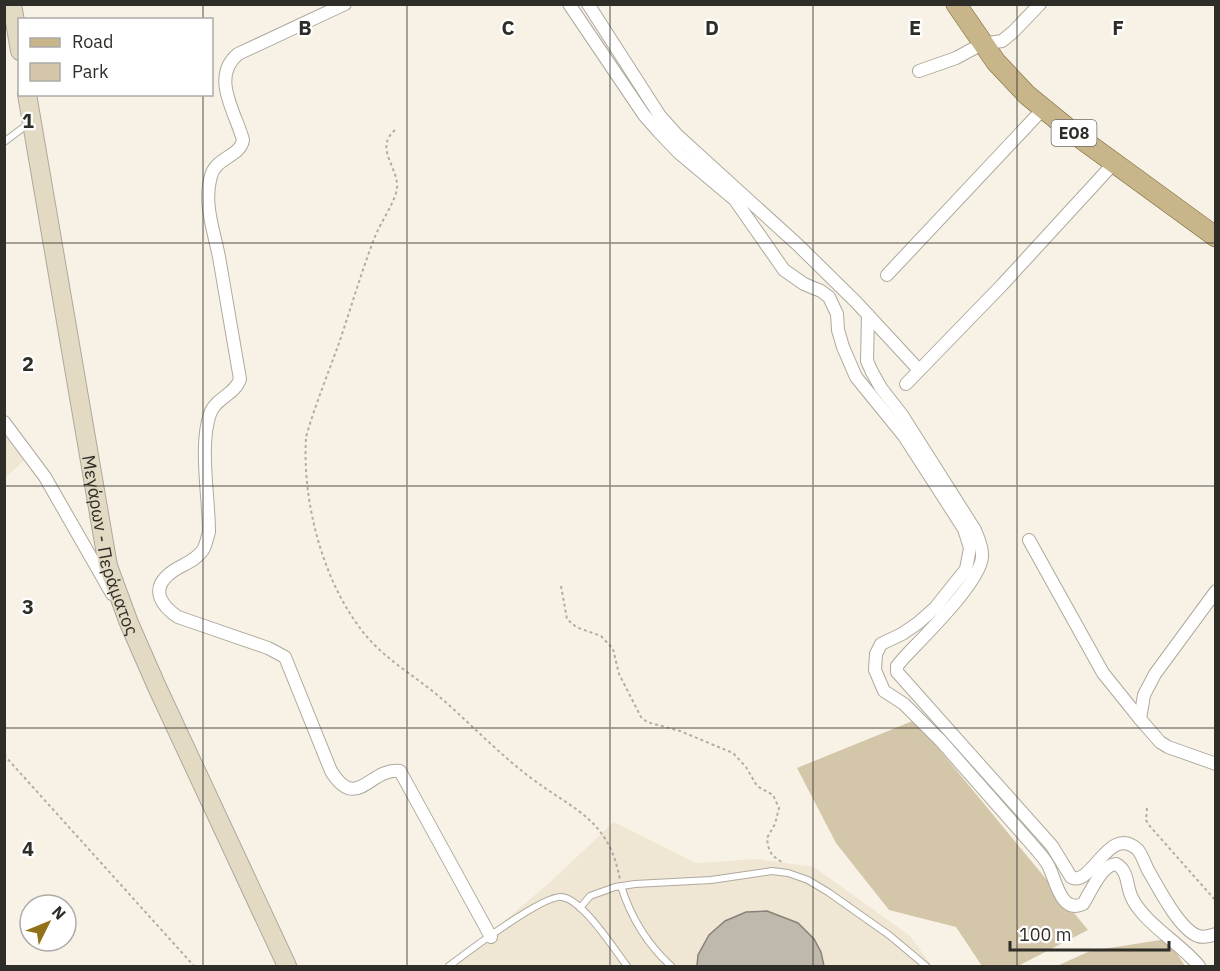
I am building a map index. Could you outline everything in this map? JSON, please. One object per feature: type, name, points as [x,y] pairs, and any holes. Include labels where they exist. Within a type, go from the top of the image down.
[{"type":"main road","points":[[12,4],[18,39]]},
{"type":"main road","name":"ΕΟ8","points":[[956,4],[982,44],[1010,78],[1043,109],[1215,237]]},
{"type":"main road","name":"Μεγάρων - Περάματος","points":[[27,96],[108,566],[129,623],[287,966]]},
{"type":"street","points":[[345,4],[238,54],[231,60],[225,75],[225,85],[243,140],[238,151],[219,162],[214,168],[211,176],[209,205],[240,379],[234,388],[214,406],[207,425],[209,525],[207,540],[195,558],[167,575],[162,583],[160,597],[162,604],[178,617],[268,648],[285,657],[331,771],[342,786],[356,789],[387,772],[400,771],[491,938]]},
{"type":"street","points":[[569,4],[644,115],[659,132],[679,153],[735,200],[784,270],[829,297],[837,314],[838,330],[843,347],[856,378],[904,436],[964,529],[969,541],[969,554],[966,569],[959,579],[935,608],[918,623],[881,644],[878,648],[875,669],[884,691],[904,704],[941,741],[1035,848],[1048,863],[1058,891],[1068,903],[1073,906],[1083,904],[1105,870],[1110,865],[1116,864],[1125,873],[1132,898],[1141,910],[1199,966]]},
{"type":"street","points":[[588,4],[660,116],[677,135],[759,208],[868,315],[919,370]]},
{"type":"street","points":[[920,71],[956,58],[982,44],[1002,41],[1040,4]]},
{"type":"street","points":[[887,275],[1043,109]]},
{"type":"street","points":[[906,384],[1002,285],[1114,163]]},
{"type":"street","points":[[868,315],[867,361],[872,372],[975,530],[982,558],[970,584],[897,666],[897,672],[1052,846],[1071,877],[1075,880],[1080,879],[1089,872],[1103,853],[1121,844],[1129,844],[1138,850],[1183,924],[1197,935],[1206,937],[1215,934]]},
{"type":"street","points":[[4,422],[45,477],[129,623]]},
{"type":"street","points":[[1029,540],[1103,673],[1140,719],[1160,742],[1168,747],[1215,765]]},
{"type":"street","points":[[1140,719],[1144,696],[1155,674],[1215,591]]},
{"type":"lane","points":[[4,142],[31,122]]},
{"type":"lane","points":[[580,908],[590,896],[621,886],[711,880],[772,871],[788,873],[808,880],[828,892],[889,935],[926,966]]},
{"type":"lane","points":[[621,886],[633,918],[654,949],[671,966]]},
{"type":"lane","points":[[449,966],[520,916],[550,898],[561,897],[580,908],[627,966]]},
{"type":"path","points":[[395,130],[386,143],[387,154],[397,178],[397,189],[375,236],[306,438],[306,472],[319,543],[329,573],[344,603],[368,638],[436,693],[529,777],[579,811],[596,826],[613,852],[618,864],[621,886]]},
{"type":"path","points":[[561,586],[567,619],[576,627],[601,636],[613,650],[619,674],[640,717],[647,722],[674,729],[733,753],[746,767],[757,786],[772,795],[779,808],[775,824],[767,838],[768,846],[772,855],[785,865],[788,873]]},
{"type":"path","points":[[4,755],[194,966]]},
{"type":"path","points":[[1147,808],[1148,824],[1215,901]]},
{"type":"shaded area","points":[[4,425],[28,457],[5,478],[4,478]]},
{"type":"shaded area","points":[[614,822],[696,863],[757,859],[814,867],[910,936],[932,966],[452,966],[549,883]]},
{"type":"green space","points":[[915,720],[1088,930],[1018,966],[982,966],[956,927],[889,910],[836,843],[797,768]]},
{"type":"green space","points":[[1167,939],[1185,966],[1057,966],[1090,951]]},
{"type":"building","points":[[767,911],[798,923],[814,939],[821,952],[824,966],[697,966],[698,955],[709,935],[725,921],[746,912]]}]
